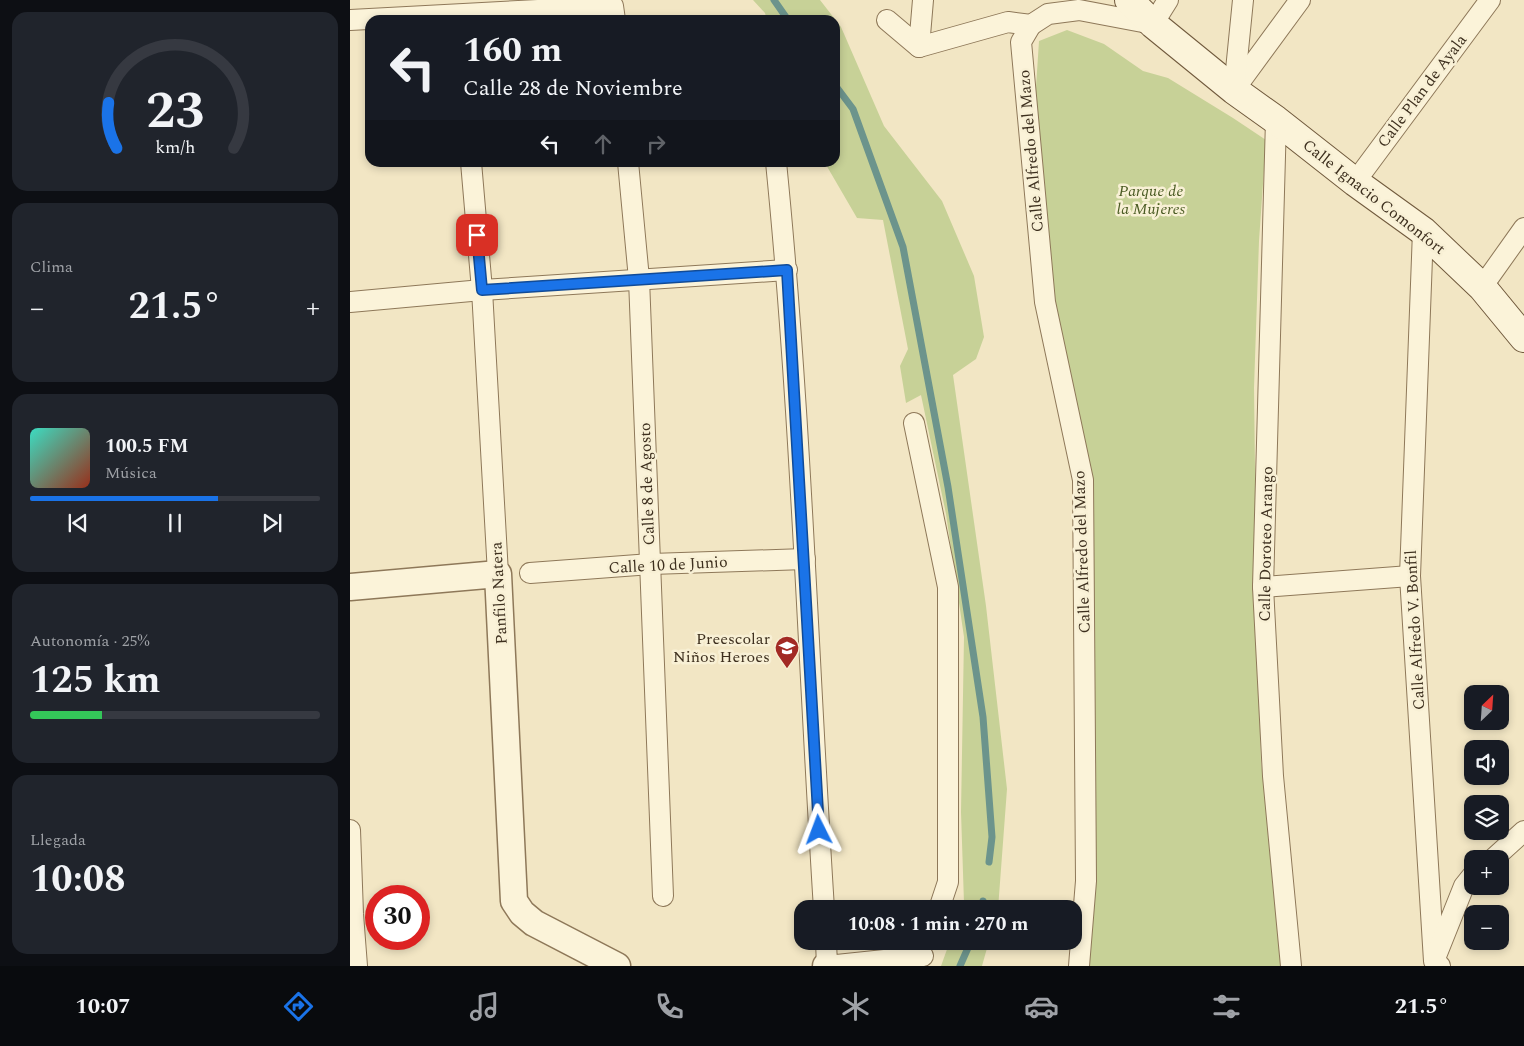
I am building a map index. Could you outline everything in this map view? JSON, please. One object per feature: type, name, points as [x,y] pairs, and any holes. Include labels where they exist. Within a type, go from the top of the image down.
[{"type":"main road","name":"Calle Ignacio Comonfort","points":[[1129,0],[1153,24],[1234,90],[1423,231],[1482,287],[1524,338]]},
{"type":"street","points":[[919,47],[923,0]]},
{"type":"street","points":[[919,47],[1008,22],[1031,25],[1048,14],[1078,10],[1153,24],[1168,0]]},
{"type":"street","points":[[1234,90],[1242,0]]},
{"type":"street","points":[[1234,90],[1300,0]]},
{"type":"street","name":"Calle Plan de Ayala","points":[[1355,182],[1490,0]]},
{"type":"street","points":[[417,15],[457,12],[614,13]]},
{"type":"street","points":[[350,20],[365,19]]},
{"type":"street","points":[[887,20],[919,47]]},
{"type":"street","name":"Calle Alfredo del Mazo","points":[[1031,25],[1021,42],[1045,302],[1083,480],[1086,881],[1079,966]]},
{"type":"street","name":"Calle Doroteo Arango","points":[[1276,120],[1263,587],[1273,776],[1292,966]]},
{"type":"street","name":"Panfilo Natera","points":[[471,167],[482,290],[514,901],[522,913],[534,923],[618,966]]},
{"type":"street","name":"Calle 8 de Agosto","points":[[628,167],[639,279],[663,896]]},
{"type":"street","points":[[777,167],[787,270],[824,900]]},
{"type":"street","points":[[1482,287],[1524,228]]},
{"type":"street","name":"Calle Alfredo V. Bonfil","points":[[1423,231],[1410,576],[1435,964]]},
{"type":"street","points":[[350,302],[482,290],[787,270]]},
{"type":"street","points":[[914,423],[948,586],[948,882],[942,900]]},
{"type":"street","name":"Calle 10 de Junio","points":[[530,573],[651,564],[805,559]]},
{"type":"street","points":[[350,587],[498,574]]},
{"type":"street","points":[[1263,587],[1410,576]]},
{"type":"street","points":[[350,830],[357,966]]},
{"type":"street","points":[[1503,850],[1524,831]]},
{"type":"street","points":[[1435,964],[1464,886]]},
{"type":"street","points":[[826,950],[827,966],[923,954]]},
{"type":"green space","points":[[753,0],[820,0],[832,15],[766,15]]},
{"type":"green space","points":[[840,26],[884,126],[942,201],[974,276],[984,337],[976,359],[953,375],[986,606],[1007,789],[999,900],[964,900],[961,812],[964,637],[946,514],[921,395],[906,403],[900,366],[908,349],[883,220],[857,218],[827,167],[840,167]]},
{"type":"green space","name":"Parque de la Mujeres","points":[[1067,30],[1104,44],[1143,71],[1168,78],[1266,140],[1259,241],[1254,388],[1257,630],[1261,762],[1286,966],[1084,966],[1091,482],[1059,346],[1034,118],[1039,41]]},
{"type":"green space","points":[[947,950],[986,950],[982,966],[941,966]]},
{"type":"waterway","points":[[774,0],[784,15]]},
{"type":"waterway","points":[[840,92],[853,109],[903,247],[948,487],[983,717],[992,837],[989,862]]},
{"type":"waterway","points":[[960,966],[967,950]]},
{"type":"place","name":"Preescolar Niños Heroes","points":[[787,669]]},
{"type":"route","points":[[477,235],[482,290],[787,270],[819,830]]}]
